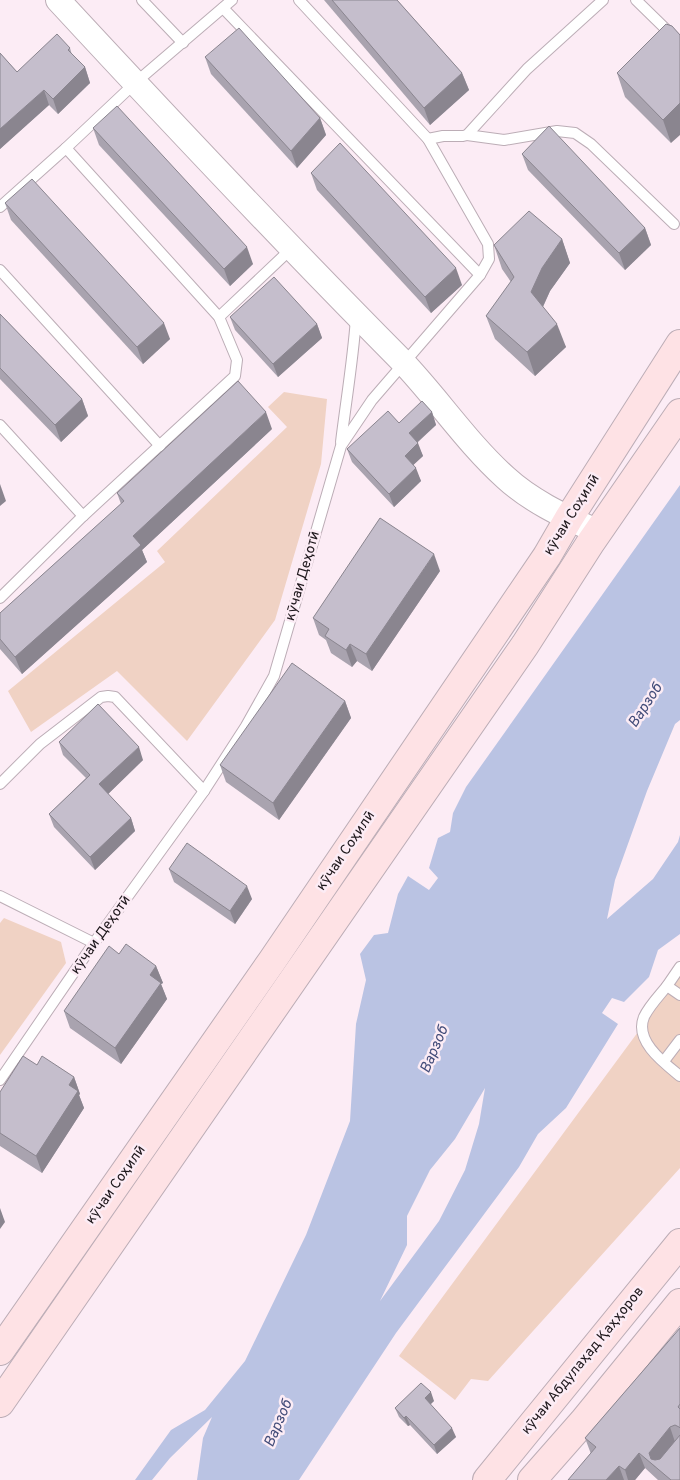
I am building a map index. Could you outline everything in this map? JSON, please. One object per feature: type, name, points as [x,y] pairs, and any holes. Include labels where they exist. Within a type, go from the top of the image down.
[{"type":"main road","name":"кӯчаи Соҳилӣ","points":[[0,1351],[272,960],[547,556],[569,518],[680,344]]},
{"type":"main road","points":[[0,1403],[514,661],[598,532],[680,413]]},
{"type":"main road","name":"кӯчаи Абдулаҳад Қаҳҳоров","points":[[487,1480],[680,1243]]},
{"type":"main road","points":[[532,1480],[583,1422],[680,1303]]},
{"type":"street","points":[[58,0],[404,364],[463,433],[506,478],[532,498],[598,532]]},
{"type":"lane","points":[[142,0],[183,43]]},
{"type":"lane","points":[[0,207],[135,83],[232,0]]},
{"type":"lane","name":"кӯчаи Деҳотӣ","points":[[0,1080],[94,943],[204,791],[246,726],[274,676],[341,446],[372,400],[480,275],[489,259],[488,244],[428,139],[299,0]]},
{"type":"lane","points":[[467,135],[527,70],[603,0]]},
{"type":"lane","points":[[636,0],[680,43]]},
{"type":"lane","points":[[223,8],[480,275]]},
{"type":"lane","points":[[428,139],[442,136],[457,137],[467,135],[504,140],[557,131],[575,133],[591,144],[674,224]]},
{"type":"lane","points":[[1,594],[235,376],[236,360],[220,317],[66,148]]},
{"type":"lane","points":[[220,317],[292,248]]},
{"type":"lane","points":[[0,270],[160,446]]},
{"type":"lane","points":[[341,446],[346,398],[352,365],[356,315]]},
{"type":"lane","points":[[0,425],[83,516]]},
{"type":"lane","points":[[0,784],[40,744],[101,697],[108,696],[115,697],[204,791]]},
{"type":"lane","points":[[0,896],[94,943]]},
{"type":"lane","points":[[680,967],[649,1009],[641,1027],[642,1034],[648,1045],[680,1076]]},
{"type":"lane","points":[[667,986],[680,995]]},
{"type":"lane","points":[[664,1062],[680,1040]]},
{"type":"shaded area","points":[[284,392],[327,399],[321,464],[275,620],[187,741],[117,671],[31,732],[8,691],[165,562],[157,551],[287,427],[268,407]]},
{"type":"shaded area","points":[[4,918],[61,942],[66,963],[0,1055],[0,923]]},
{"type":"shaded area","points":[[680,975],[680,1168],[488,1381],[471,1379],[455,1400],[399,1356]]},
{"type":"water","name":"Варзоб","points":[[680,485],[680,720],[675,724],[647,791],[615,880],[607,919],[653,879],[678,842],[680,835],[680,934],[658,950],[649,977],[624,1002],[612,998],[602,1013],[618,1024],[566,1108],[538,1134],[519,1167],[396,1333],[299,1480],[197,1480],[203,1438],[212,1417],[170,1458],[152,1480],[135,1480],[171,1430],[205,1410],[245,1361],[306,1235],[350,1121],[356,1024],[366,980],[360,954],[374,935],[388,933],[398,894],[408,876],[429,890],[438,878],[429,868],[438,838],[450,832],[453,813],[466,787]],"holes":[[[485,1088],[479,1124],[465,1170],[439,1221],[380,1301],[407,1245],[407,1216],[430,1170],[455,1139]]]},
{"type":"building","points":[[332,0],[397,0],[462,73],[424,108]]},
{"type":"building","points":[[666,24],[672,26],[680,35],[680,103],[663,120],[617,73]]},
{"type":"building","points":[[239,28],[320,118],[291,151],[205,57]]},
{"type":"building","points":[[57,34],[70,48],[68,50],[85,67],[53,99],[44,90],[0,129],[0,53],[17,72]]},
{"type":"building","points":[[117,106],[247,247],[224,269],[93,128]]},
{"type":"building","points":[[549,126],[645,228],[619,253],[522,154]]},
{"type":"building","points":[[340,143],[456,268],[425,297],[311,173]]},
{"type":"building","points":[[32,179],[164,323],[137,347],[5,203]]},
{"type":"building","points":[[529,211],[562,239],[542,268],[531,292],[557,324],[527,352],[486,316],[514,277],[494,245]]},
{"type":"building","points":[[274,277],[317,324],[273,364],[230,317]]},
{"type":"building","points":[[0,314],[82,399],[55,425],[0,368]]},
{"type":"building","points":[[238,381],[266,412],[133,536],[141,545],[15,657],[0,639],[0,613],[124,501],[117,493]]},
{"type":"building","points":[[422,401],[432,412],[409,433],[418,443],[405,456],[416,468],[389,494],[347,449],[388,411],[399,423]]},
{"type":"building","points":[[380,518],[434,554],[366,654],[350,644],[346,650],[325,636],[329,629],[313,618]]},
{"type":"building","points":[[292,663],[345,701],[273,803],[220,765]]},
{"type":"building","points":[[98,704],[139,747],[99,784],[131,818],[90,857],[49,814],[90,775],[59,742]]},
{"type":"building","points":[[187,843],[247,886],[230,911],[169,869]]},
{"type":"building","points":[[126,944],[156,966],[150,975],[161,983],[115,1048],[64,1011],[109,946],[119,954]]},
{"type":"building","points":[[23,1056],[37,1065],[42,1056],[74,1077],[69,1085],[78,1091],[36,1156],[0,1133],[0,1092]]},
{"type":"building","points":[[680,1328],[680,1404],[678,1407],[680,1409],[680,1428],[675,1425],[670,1427],[649,1453],[651,1459],[660,1459],[680,1435],[680,1480],[671,1480],[639,1453],[625,1470],[619,1466],[606,1480],[568,1480],[596,1447],[585,1438]]},
{"type":"building","points":[[421,1383],[431,1392],[425,1398],[452,1428],[434,1445],[406,1416],[404,1418],[395,1408]]}]
